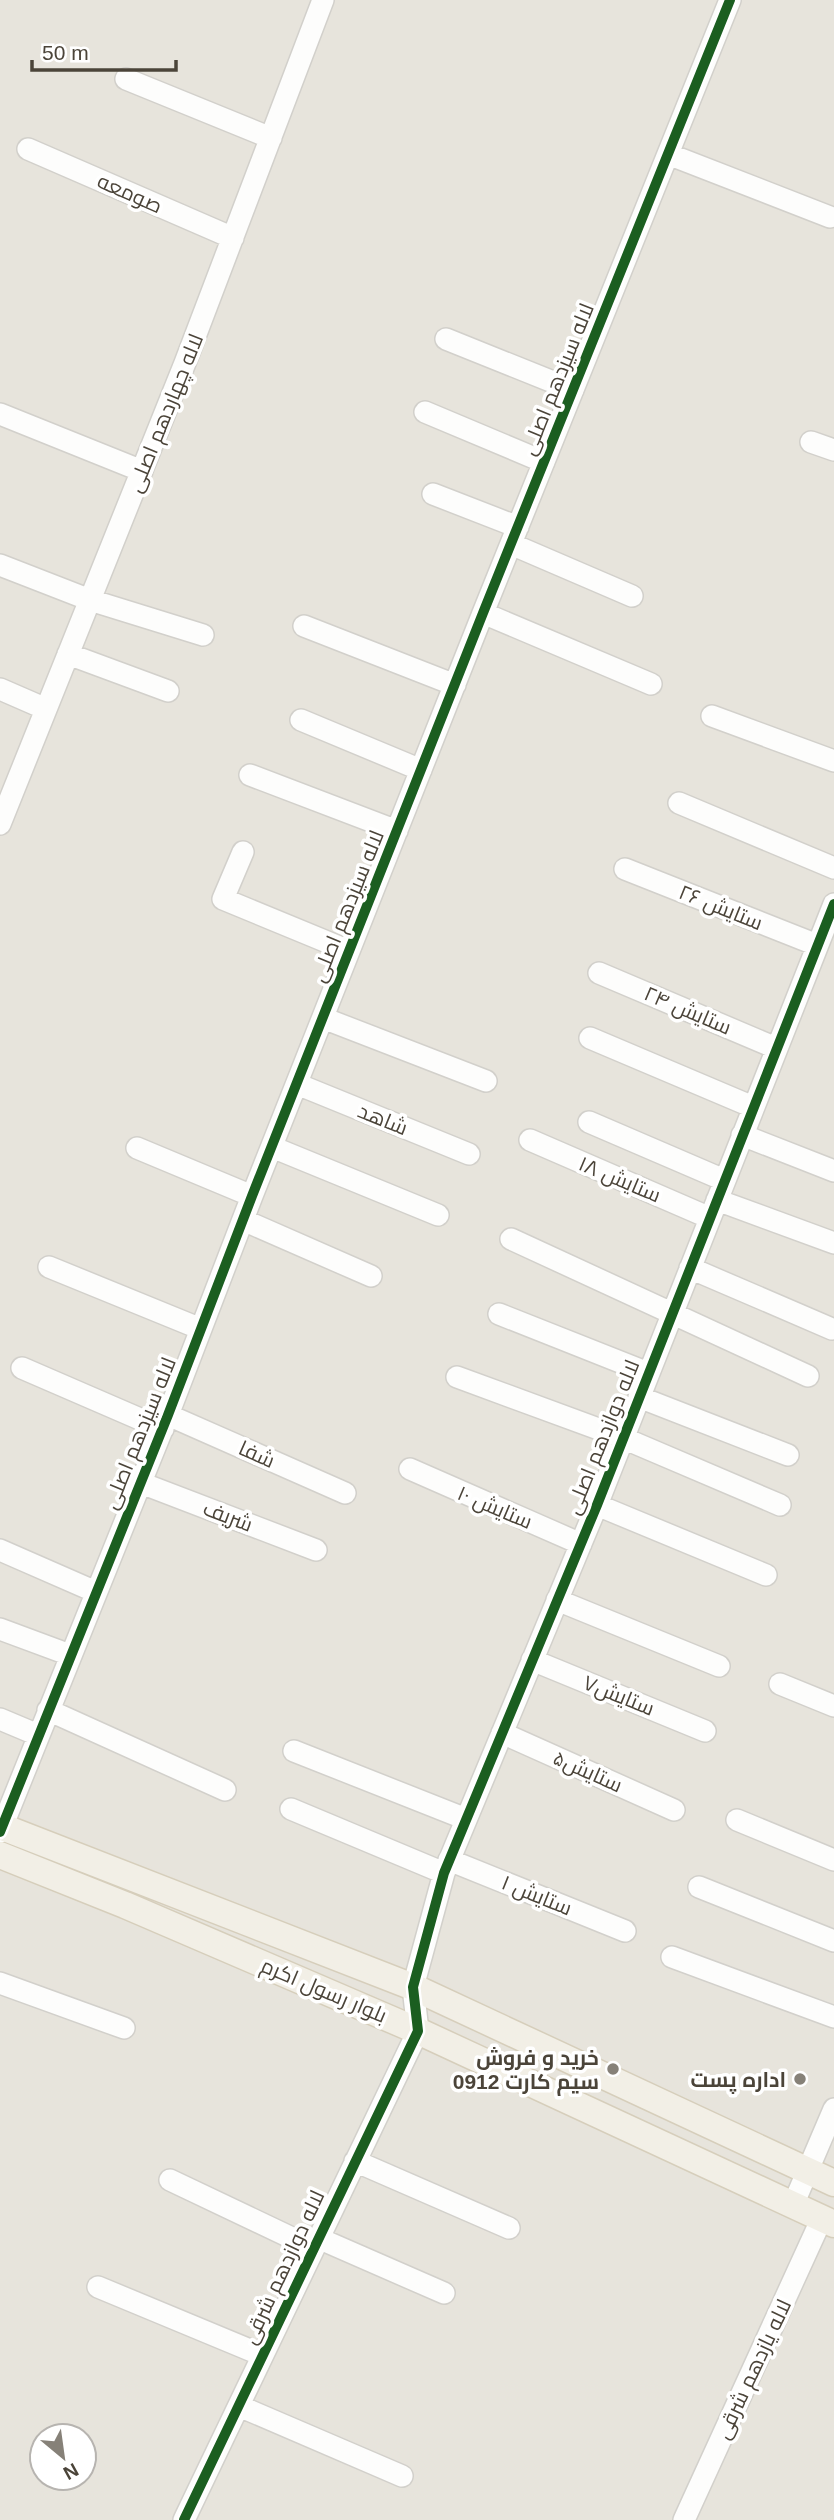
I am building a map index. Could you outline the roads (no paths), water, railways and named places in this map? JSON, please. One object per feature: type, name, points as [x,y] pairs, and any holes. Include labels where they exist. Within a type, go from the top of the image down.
[{"type":"main road","name":"بلوار رسول اکرم","points":[[1,1828],[413,1987],[834,2183]]},
{"type":"main road","name":"بلوار رسول اکرم","points":[[0,1855],[125,1905],[418,2031],[828,2221]]},
{"type":"street","name":"لاله چهاردهم اصلی","points":[[0,824],[9,773],[46,709],[142,471],[323,0]]},
{"type":"street","name":"لاله سیزدهم اصلی","points":[[1,1828],[166,1422],[252,1196],[483,613],[730,0]]},
{"type":"street","points":[[126,79],[271,138]]},
{"type":"street","name":"صومعه","points":[[28,149],[233,238]]},
{"type":"street","points":[[668,154],[830,217]]},
{"type":"street","points":[[446,339],[573,390]]},
{"type":"street","points":[[425,412],[544,462]]},
{"type":"street","points":[[0,414],[142,471]]},
{"type":"street","points":[[811,442],[834,450]]},
{"type":"street","points":[[433,494],[632,596]]},
{"type":"street","points":[[0,565],[90,600],[203,635]]},
{"type":"street","points":[[483,613],[651,684]]},
{"type":"street","points":[[304,626],[455,685]]},
{"type":"street","points":[[68,654],[168,691]]},
{"type":"street","points":[[0,689],[46,709]]},
{"type":"street","points":[[712,716],[834,761]]},
{"type":"street","points":[[301,720],[421,771]]},
{"type":"street","points":[[250,775],[397,831]]},
{"type":"street","points":[[679,803],[834,868]]},
{"type":"street","points":[[243,852],[223,899],[349,951]]},
{"type":"street","name":"ستایش ۲۶","points":[[625,869],[825,937]]},
{"type":"street","name":"لاله دوازدهم اصلی","points":[[413,1987],[446,1866],[581,1544],[776,1048],[825,937],[834,904]]},
{"type":"street","name":"ستایش ۲۴","points":[[599,973],[776,1048]]},
{"type":"street","points":[[323,1018],[486,1081]]},
{"type":"street","points":[[590,1038],[753,1107]]},
{"type":"street","name":"شاهد","points":[[297,1084],[469,1154]]},
{"type":"street","points":[[589,1122],[724,1180]]},
{"type":"street","points":[[742,1135],[834,1171]]},
{"type":"street","name":"ستایش ۱۸","points":[[530,1140],[713,1209],[834,1243]]},
{"type":"street","points":[[272,1147],[438,1215]]},
{"type":"street","points":[[137,1148],[252,1196]]},
{"type":"street","points":[[243,1220],[371,1276]]},
{"type":"street","points":[[510,1239],[808,1376]]},
{"type":"street","points":[[49,1267],[201,1329]]},
{"type":"street","points":[[690,1268],[832,1329]]},
{"type":"street","points":[[499,1314],[648,1373]]},
{"type":"street","name":"شفا","points":[[22,1368],[345,1493]]},
{"type":"street","points":[[457,1377],[623,1438],[780,1505]]},
{"type":"street","points":[[639,1397],[788,1455]]},
{"type":"street","name":"ستایش ۱۰","points":[[410,1469],[581,1544]]},
{"type":"street","name":"شریف","points":[[141,1483],[316,1550]]},
{"type":"street","points":[[597,1504],[766,1575]]},
{"type":"street","points":[[0,1550],[96,1592]]},
{"type":"street","points":[[557,1600],[719,1666]]},
{"type":"street","points":[[0,1629],[70,1656]]},
{"type":"street","name":"ستایش۷","points":[[532,1660],[705,1731]]},
{"type":"street","points":[[780,1684],[834,1706]]},
{"type":"street","points":[[48,1710],[225,1790]]},
{"type":"street","points":[[0,1719],[38,1735]]},
{"type":"street","name":"ستایش۵","points":[[502,1732],[674,1810]]},
{"type":"street","points":[[293,1751],[466,1819]]},
{"type":"street","name":"ستایش ۱","points":[[291,1809],[625,1931]]},
{"type":"street","points":[[737,1820],[834,1860]]},
{"type":"street","points":[[699,1887],[834,1941]]},
{"type":"street","points":[[672,1957],[834,2017]]},
{"type":"street","points":[[0,1983],[124,2028]]},
{"type":"street","points":[[413,1987],[418,2031]]},
{"type":"street","name":"لاله دوازدهم شرقی","points":[[184,2520],[418,2031]]},
{"type":"street","points":[[793,2205],[834,2109]]},
{"type":"street","points":[[355,2161],[509,2228]]},
{"type":"street","points":[[170,2180],[316,2243],[444,2292]]},
{"type":"street","name":"لاله یازدهم شرقی","points":[[684,2520],[828,2221]]},
{"type":"street","points":[[98,2287],[262,2356]]},
{"type":"street","points":[[239,2406],[402,2476]]},
{"type":"place","name":"خرید و فروش سیم کارت 0912","points":[[613,2069]]},
{"type":"place","name":"اداره پست","points":[[800,2079]]}]
